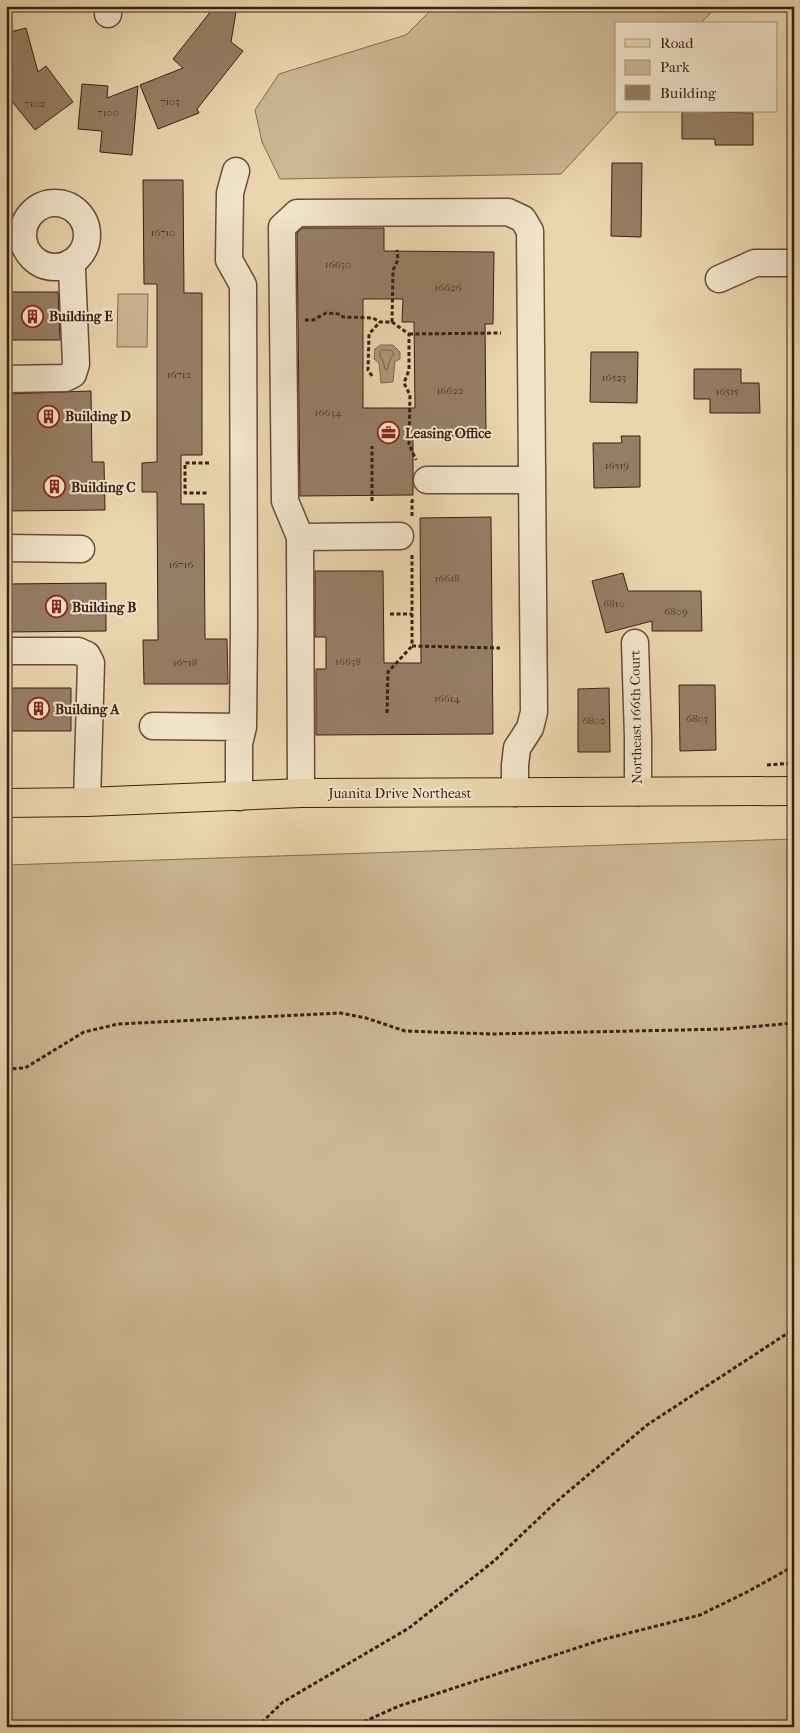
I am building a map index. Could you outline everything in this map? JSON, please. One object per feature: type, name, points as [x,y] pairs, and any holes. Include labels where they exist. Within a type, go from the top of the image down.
[{"type":"main road","name":"Juanita Drive Northeast","points":[[6,803],[301,794],[794,791]]},
{"type":"street","points":[[236,171],[230,193],[229,260],[243,285],[243,727],[238,744],[240,797]]},
{"type":"street","points":[[301,794],[300,537],[285,501],[282,227],[297,213],[508,212],[523,219],[530,231],[534,712],[530,728],[517,748],[515,793]]},
{"type":"street","points":[[6,379],[65,378],[73,374],[76,364],[72,270],[70,263]]},
{"type":"street","points":[[719,279],[755,263],[794,263]]},
{"type":"street","points":[[427,480],[532,480]]},
{"type":"street","points":[[300,537],[400,536]]},
{"type":"street","points":[[6,548],[81,549]]},
{"type":"street","name":"Northeast 166th Court","points":[[635,642],[638,792]]},
{"type":"street","points":[[6,651],[78,651],[87,655],[91,663],[87,802]]},
{"type":"street","points":[[153,726],[243,727]]},
{"type":"path","points":[[392,322],[393,270],[398,260],[397,250]]},
{"type":"path","points":[[372,376],[368,370],[369,334],[380,322]]},
{"type":"path","points":[[409,334],[500,334]]},
{"type":"path","points":[[372,446],[372,502]]},
{"type":"path","points":[[209,463],[185,463],[184,493],[209,493]]},
{"type":"path","points":[[390,614],[412,614]]},
{"type":"path","points":[[387,713],[388,672],[412,646]]},
{"type":"path","points":[[6,1069],[25,1068],[84,1032],[118,1024],[340,1013],[366,1018],[404,1031],[491,1034],[727,1029],[794,1023]]},
{"type":"path","points":[[257,1727],[283,1702],[409,1628],[494,1561],[556,1502],[646,1425],[794,1329]]},
{"type":"path","points":[[352,1727],[399,1706],[601,1640],[700,1615],[794,1566]]},
{"type":"green space","points":[[435,6],[717,6],[702,22],[615,22],[615,112],[618,112],[561,174],[280,179],[262,142],[255,110],[279,74],[406,35]]},
{"type":"green space","points":[[118,294],[148,294],[147,347],[117,347]]},
{"type":"green space","points":[[794,839],[794,1727],[6,1727],[6,865]]},
{"type":"water","points":[[380,345],[393,345],[400,352],[400,359],[395,361],[393,382],[381,383],[379,363],[374,359],[375,349]]},
{"type":"building","points":[[215,6],[237,6],[231,42],[243,51],[197,109],[199,113],[158,129],[140,85],[183,68],[173,59]]},
{"type":"building","points":[[26,28],[38,72],[46,66],[73,102],[35,130],[6,94],[6,33]]},
{"type":"building","points":[[82,84],[108,86],[107,98],[138,86],[132,155],[100,152],[102,131],[78,129]]},
{"type":"building","points":[[682,112],[753,113],[753,145],[715,145],[715,139],[682,139]]},
{"type":"building","points":[[612,163],[642,163],[641,237],[611,236]]},
{"type":"building","points":[[143,180],[183,180],[184,293],[202,293],[202,455],[181,455],[181,504],[204,504],[205,639],[227,639],[228,684],[144,684],[143,640],[158,640],[157,492],[142,492],[142,463],[157,462],[157,284],[144,284]]},
{"type":"building","points":[[302,228],[384,228],[384,251],[494,252],[493,324],[485,324],[486,436],[413,436],[413,495],[300,496],[297,233]],"holes":[[[363,299],[403,299],[402,322],[414,322],[415,408],[363,408]]]},
{"type":"building","name":"Building E","points":[[6,292],[58,292],[60,340],[6,340]]},
{"type":"building","points":[[591,352],[638,352],[637,403],[590,402]]},
{"type":"building","points":[[694,369],[741,369],[741,383],[759,383],[760,413],[710,413],[710,399],[694,399]]},
{"type":"building","points":[[91,391],[92,462],[104,462],[105,510],[6,511],[6,394]]},
{"type":"building","points":[[621,436],[640,436],[640,487],[594,488],[593,443],[622,443]]},
{"type":"building","points":[[491,517],[493,734],[316,735],[316,669],[326,669],[326,637],[315,637],[315,571],[383,571],[384,663],[421,663],[420,518]]},
{"type":"building","points":[[623,573],[628,591],[701,591],[702,631],[652,631],[652,621],[606,633],[592,581]]},
{"type":"building","name":"Building B","points":[[106,583],[106,631],[6,632],[6,584]]},
{"type":"building","points":[[679,685],[715,685],[716,750],[680,751]]},
{"type":"building","name":"Building A","points":[[6,688],[71,688],[71,731],[6,731]]},
{"type":"building","points":[[609,688],[610,752],[578,752],[578,689]]},
{"type":"place","name":"Building E","points":[[33,316]]},
{"type":"place","name":"Building D","points":[[49,416]]},
{"type":"place","name":"Leasing Office","points":[[389,433]]},
{"type":"place","name":"Building C","points":[[55,487]]},
{"type":"place","name":"Building B","points":[[56,607]]},
{"type":"place","name":"Building A","points":[[39,709]]}]
